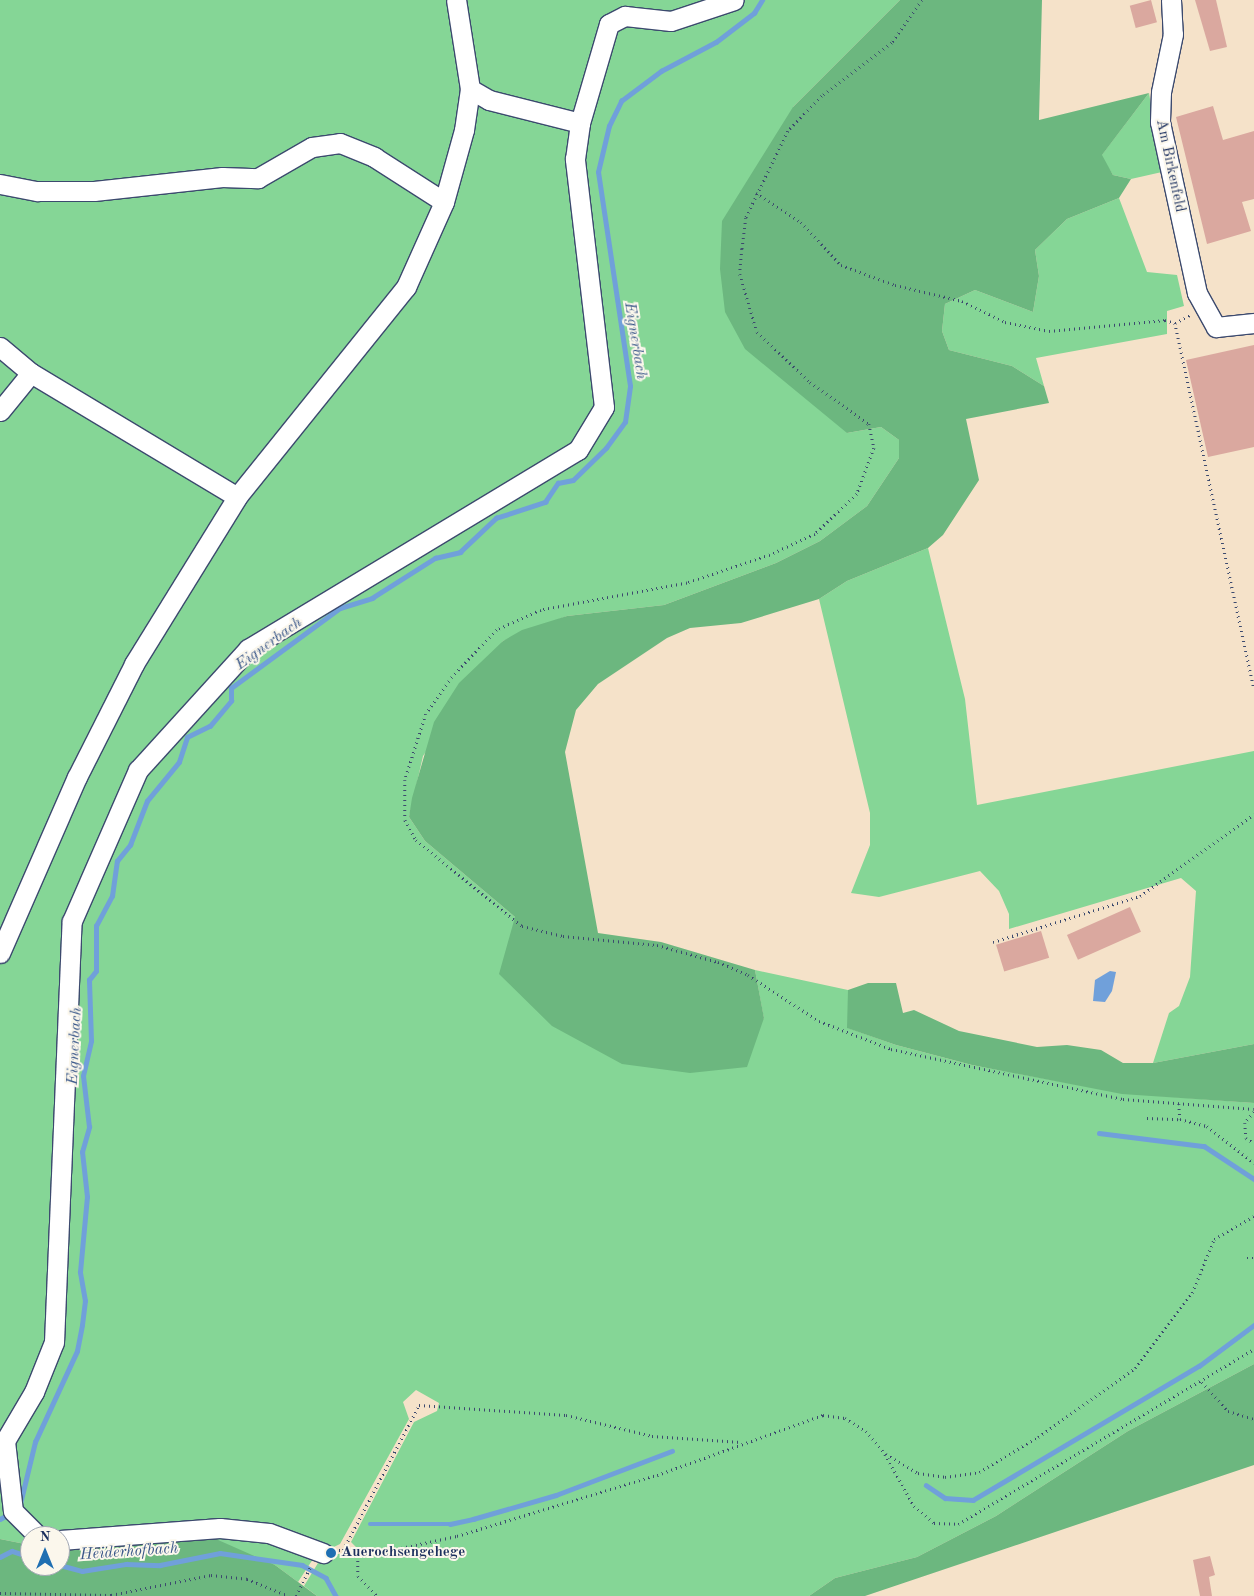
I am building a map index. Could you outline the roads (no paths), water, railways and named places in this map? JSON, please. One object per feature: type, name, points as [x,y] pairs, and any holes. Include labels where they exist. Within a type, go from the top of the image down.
[{"type":"street","points":[[0,953],[77,777],[134,664],[237,497],[406,287],[444,202],[458,162],[470,89],[456,0]]},
{"type":"street","points":[[2,1444],[34,1392],[54,1342],[72,921],[138,770],[248,649],[578,450],[604,407],[575,159],[580,123],[609,24],[625,16],[671,21],[734,0]]},
{"type":"street","name":"Am Birkenfeld","points":[[1171,0],[1173,34],[1160,92],[1160,122],[1197,293],[1216,327],[1254,324]]},
{"type":"street","points":[[470,89],[489,100],[580,123]]},
{"type":"street","points":[[0,184],[37,191],[94,191],[222,176],[258,178],[312,147],[340,143],[374,157],[444,202]]},
{"type":"street","points":[[0,347],[31,373],[237,497]]},
{"type":"street","points":[[0,412],[31,373]]},
{"type":"street","points":[[0,1418],[2,1444],[13,1511],[28,1526]]},
{"type":"street","points":[[70,1539],[220,1528],[269,1533],[317,1559]]},
{"type":"water","points":[[1110,971],[1116,972],[1112,991],[1105,1002],[1093,1001],[1095,980]]},
{"type":"waterway","name":"Eignerbach","points":[[20,1504],[35,1442],[77,1351],[82,1325],[85,1301],[80,1272],[87,1197],[82,1152],[89,1127],[83,1076],[91,1041],[89,980],[96,971],[96,926],[112,896],[117,861],[130,845],[147,801],[179,762],[187,737],[210,726],[231,701],[231,688],[340,608],[372,598],[435,558],[460,552],[496,518],[545,502],[558,483],[573,480],[606,448],[625,422],[630,386],[598,172],[609,126],[621,101],[661,71],[716,42],[754,13],[762,0]]},
{"type":"waterway","points":[[1099,1133],[1204,1146],[1254,1179]]},
{"type":"waterway","points":[[926,1485],[945,1498],[973,1500],[1199,1366],[1254,1325]]},
{"type":"waterway","points":[[370,1524],[450,1524],[473,1519],[556,1495],[672,1451]]},
{"type":"waterway","name":"Eignerbach","points":[[0,1519],[9,1514]]},
{"type":"waterway","name":"Heiderhofbach","points":[[0,1557],[12,1551],[20,1554]]},
{"type":"waterway","name":"Heiderhofbach","points":[[70,1568],[82,1571],[126,1564],[160,1565],[220,1553],[302,1565],[326,1578],[336,1596]]},
{"type":"place","name":"Auerochsengehege","points":[[331,1553]]}]
